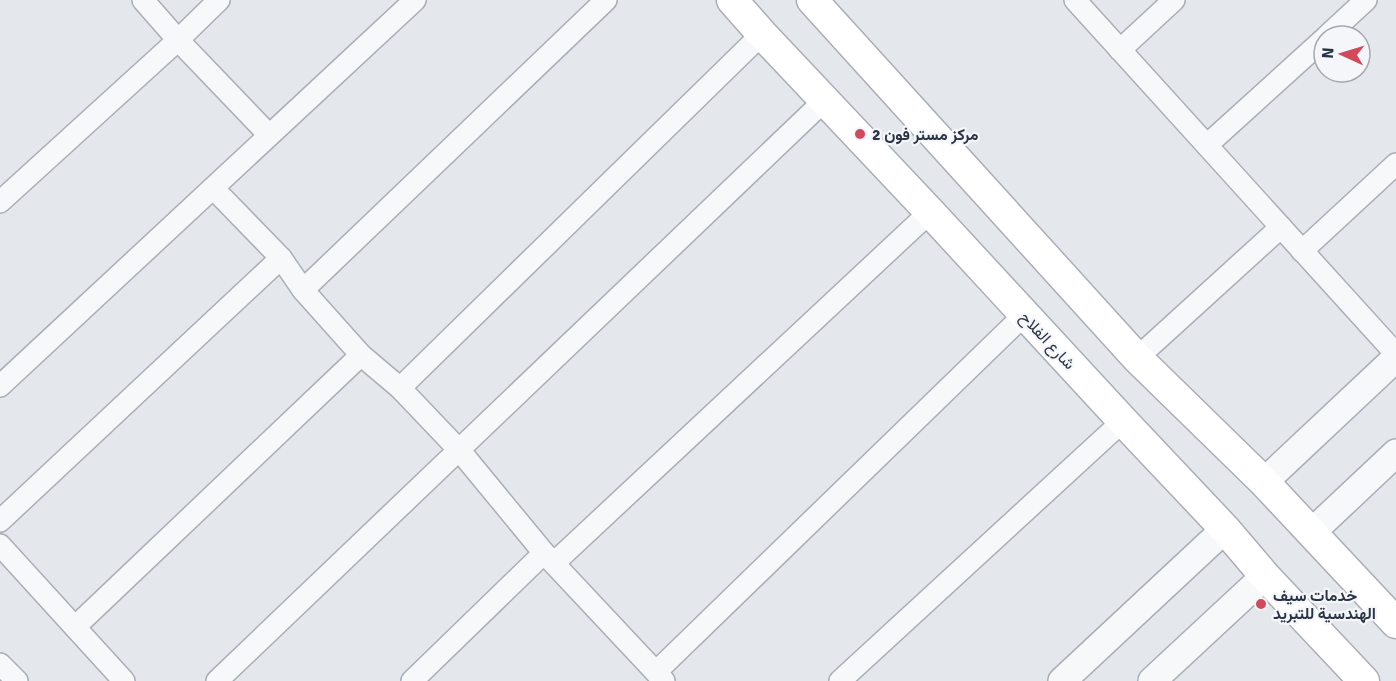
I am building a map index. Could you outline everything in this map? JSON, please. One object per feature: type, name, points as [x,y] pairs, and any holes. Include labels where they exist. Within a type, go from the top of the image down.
[{"type":"main road","name":"شارع الفلاح","points":[[732,0],[1364,681]]},
{"type":"main road","points":[[814,1],[1137,358],[1264,482],[1396,623]]},
{"type":"street","points":[[143,0],[269,135]]},
{"type":"street","points":[[0,201],[219,0]]},
{"type":"street","points":[[0,386],[415,0]]},
{"type":"street","points":[[303,290],[606,0]]},
{"type":"street","points":[[1075,0],[1396,356],[1264,482]]},
{"type":"street","points":[[1120,50],[1174,0]]},
{"type":"street","points":[[1339,24],[1366,0]]},
{"type":"street","points":[[400,388],[762,34]]},
{"type":"street","points":[[1207,145],[1312,49]]},
{"type":"street","points":[[217,681],[825,100]]},
{"type":"street","points":[[1302,251],[1396,164]]},
{"type":"street","points":[[213,188],[281,258],[303,290],[361,355],[400,388],[460,450],[549,558],[660,676],[1024,315]]},
{"type":"street","points":[[412,681],[930,213]]},
{"type":"street","points":[[1137,358],[1281,227]]},
{"type":"street","points":[[0,521],[281,258]]},
{"type":"street","points":[[75,627],[361,355]]},
{"type":"street","points":[[840,681],[1123,421]]},
{"type":"street","points":[[1311,533],[1396,453]]},
{"type":"street","points":[[1062,681],[1225,529]]},
{"type":"street","points":[[0,545],[75,627],[117,679]]},
{"type":"street","points":[[1152,681],[1265,576]]},
{"type":"street","points":[[0,664],[17,681]]},
{"type":"place","name":"مركز مستر فون 2","points":[[860,134]]},
{"type":"place","name":"خدمات سيف الهندسية للتبريد","points":[[1261,604]]}]
